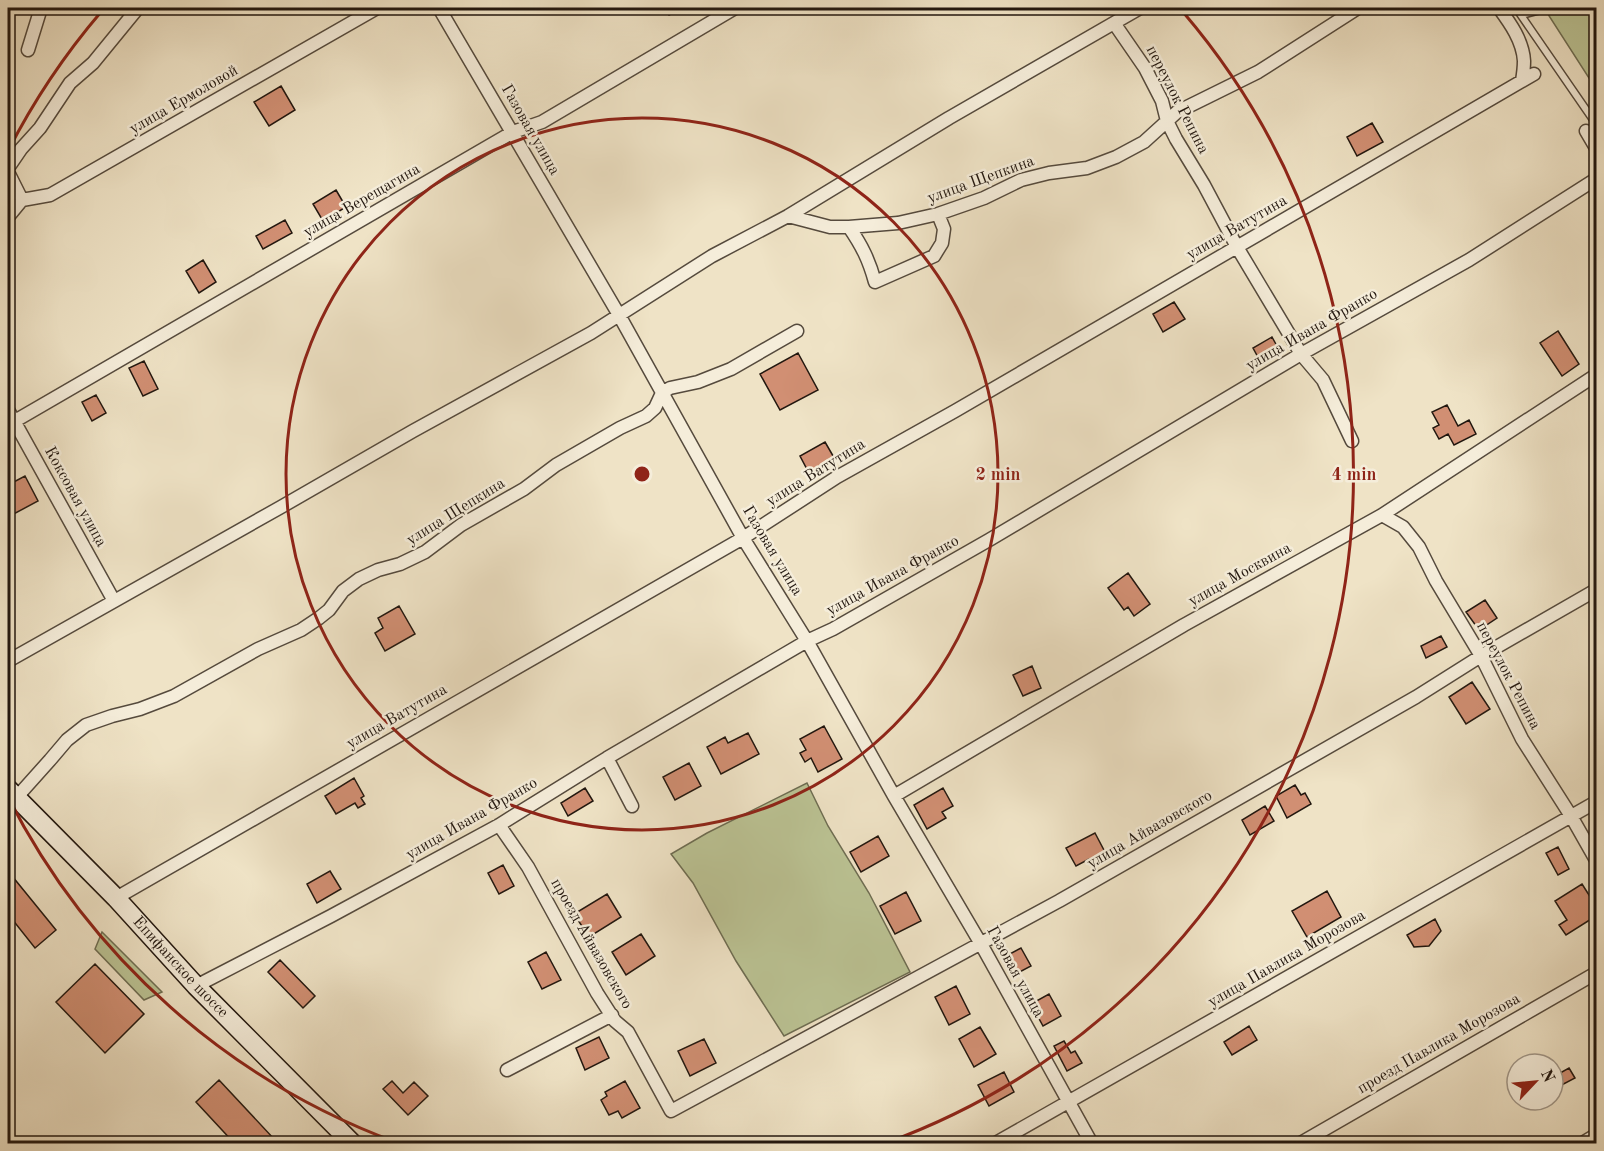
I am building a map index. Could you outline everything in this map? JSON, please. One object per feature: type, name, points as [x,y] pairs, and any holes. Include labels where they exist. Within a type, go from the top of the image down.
[{"type":"main road","name":"Епифанское шоссе","points":[[10,797],[116,898],[196,986],[353,1143]]},
{"type":"street","points":[[28,50],[40,8]]},
{"type":"street","points":[[8,217],[22,200],[8,170],[21,149],[40,128],[70,83],[93,63],[138,8]]},
{"type":"street","name":"улица Ермоловой","points":[[22,200],[50,195],[377,8]]},
{"type":"street","name":"Газовая улица","points":[[439,8],[619,315],[743,538],[807,641],[1092,1143]]},
{"type":"street","name":"улица Верещагина","points":[[11,424],[513,132],[542,122],[735,8]]},
{"type":"street","points":[[8,658],[114,601],[591,333],[712,256],[788,216],[949,118],[1140,8]]},
{"type":"street","name":"улица Щепкина","points":[[788,216],[830,227],[898,223],[938,214],[984,198],[1021,180],[1049,173],[1087,168],[1116,157],[1144,142],[1177,112],[1258,72],[1358,8]]},
{"type":"street","points":[[1499,8],[1521,46],[1524,60],[1522,81]]},
{"type":"street","name":"переулок Репина","points":[[1114,23],[1145,68],[1162,101],[1167,121],[1176,139],[1237,246],[1301,354],[1323,380],[1352,441]]},
{"type":"street","name":"улица Ватутина","points":[[116,898],[743,538],[837,477],[955,411],[1534,74]]},
{"type":"street","points":[[1586,131],[1596,148]]},
{"type":"street","name":"улица Ивана Франко","points":[[196,986],[499,825],[607,758],[807,641],[833,629],[989,540],[1301,354],[1469,260],[1596,179]]},
{"type":"street","points":[[849,227],[862,246],[875,282],[934,255],[942,243],[944,229],[938,214]]},
{"type":"street","points":[[662,393],[670,388],[698,382],[731,369],[797,331]]},
{"type":"street","name":"улица Москвина","points":[[894,796],[1184,626],[1382,515],[1596,375]]},
{"type":"street","name":"улица Щепкина","points":[[10,797],[50,760],[67,740],[86,725],[174,696],[258,649],[300,630],[319,618],[343,591],[359,579],[425,552],[461,525],[524,489],[556,465],[620,428],[646,416],[655,408],[662,393]]},
{"type":"street","name":"Коксовая улица","points":[[8,410],[11,424],[114,601]]},
{"type":"street","name":"переулок Репина","points":[[1382,515],[1403,527],[1419,547],[1480,656],[1522,739],[1596,860]]},
{"type":"street","name":"улица Айвазовского","points":[[671,1111],[981,944],[1416,697],[1480,656],[1596,590]]},
{"type":"street","points":[[607,758],[632,806]]},
{"type":"street","name":"улица Павлика Морозова","points":[[994,1143],[1596,802]]},
{"type":"street","name":"проезд Айвазовского","points":[[499,825],[528,867],[597,993],[615,1021],[628,1032],[671,1111]]},
{"type":"street","name":"проезд Павлика Морозова","points":[[1299,1143],[1596,973]]},
{"type":"street","points":[[507,1071],[612,1015]]},
{"type":"street","points":[[1581,1143],[1596,1135]]},
{"type":"lane","points":[[1516,8],[1596,121]]},
{"type":"lane","points":[[1521,15],[1549,8]]},
{"type":"green space","points":[[1544,8],[1596,8],[1596,89]]},
{"type":"green space","points":[[807,783],[828,826],[869,893],[910,972],[784,1036],[736,961],[693,883],[671,854],[707,833]]},
{"type":"green space","points":[[102,932],[162,992],[144,1000],[95,949]]},
{"type":"building","points":[[665,8],[684,8],[669,15]]},
{"type":"building","points":[[281,86],[295,110],[269,126],[254,102]]},
{"type":"building","points":[[1372,123],[1383,142],[1357,156],[1347,137]]},
{"type":"building","points":[[336,190],[346,207],[323,221],[313,204]]},
{"type":"building","points":[[285,220],[292,233],[263,249],[256,236]]},
{"type":"building","points":[[203,260],[216,282],[199,293],[186,271]]},
{"type":"building","points":[[1174,302],[1185,319],[1163,332],[1153,314]]},
{"type":"building","points":[[1558,331],[1579,364],[1562,376],[1540,343]]},
{"type":"building","points":[[1272,337],[1278,348],[1259,359],[1253,348]]},
{"type":"building","points":[[798,353],[818,390],[780,410],[760,374]]},
{"type":"building","points":[[144,361],[158,389],[143,396],[129,368]]},
{"type":"building","points":[[96,395],[106,413],[92,421],[82,402]]},
{"type":"building","points":[[1447,405],[1458,426],[1469,420],[1476,434],[1454,445],[1448,434],[1439,439],[1433,428],[1439,425],[1432,412]]},
{"type":"building","points":[[825,442],[836,461],[810,475],[800,456]]},
{"type":"building","points":[[25,476],[38,501],[8,517],[8,485]]},
{"type":"building","points":[[1128,573],[1150,604],[1134,616],[1128,607],[1124,610],[1108,588]]},
{"type":"building","points":[[1485,600],[1497,618],[1479,630],[1466,612]]},
{"type":"building","points":[[399,606],[415,634],[385,651],[375,633],[383,628],[378,618]]},
{"type":"building","points":[[1441,636],[1447,647],[1426,658],[1421,646]]},
{"type":"building","points":[[1032,666],[1041,688],[1023,696],[1013,675]]},
{"type":"building","points":[[1472,682],[1490,709],[1466,724],[1449,697]]},
{"type":"building","points":[[824,726],[842,759],[818,772],[811,758],[805,762],[800,753],[806,750],[800,739]]},
{"type":"building","points":[[748,733],[759,754],[721,774],[707,747],[725,737],[728,743]]},
{"type":"building","points":[[689,763],[701,786],[675,800],[663,777]]},
{"type":"building","points":[[354,778],[364,796],[361,798],[365,804],[358,808],[355,803],[336,814],[325,796]]},
{"type":"building","points":[[1295,785],[1301,795],[1305,793],[1311,804],[1287,818],[1276,796]]},
{"type":"building","points":[[585,788],[593,801],[568,816],[561,803]]},
{"type":"building","points":[[943,788],[953,806],[942,812],[946,818],[927,829],[914,805]]},
{"type":"building","points":[[1265,806],[1274,821],[1250,835],[1242,820]]},
{"type":"building","points":[[1095,833],[1106,854],[1091,863],[1089,859],[1076,866],[1066,848]]},
{"type":"building","points":[[878,836],[889,856],[861,872],[850,852]]},
{"type":"building","points":[[1558,847],[1569,869],[1558,875],[1546,853]]},
{"type":"building","points":[[503,865],[514,886],[499,894],[488,873]]},
{"type":"building","points":[[8,871],[56,930],[35,948],[8,914]]},
{"type":"building","points":[[330,871],[341,889],[317,903],[307,884]]},
{"type":"building","points":[[1582,884],[1596,906],[1596,916],[1566,935],[1559,925],[1567,920],[1555,901]]},
{"type":"building","points":[[1327,891],[1341,917],[1307,937],[1292,911]]},
{"type":"building","points":[[906,892],[921,921],[895,934],[880,906]]},
{"type":"building","points":[[607,894],[621,917],[589,937],[574,914]]},
{"type":"building","points":[[1435,919],[1441,931],[1429,946],[1414,947],[1407,935]]},
{"type":"building","points":[[641,934],[655,956],[626,975],[612,952]]},
{"type":"building","points":[[1021,948],[1031,966],[1014,975],[1004,957]]},
{"type":"building","points":[[546,952],[561,980],[542,989],[528,962]]},
{"type":"building","points":[[280,960],[315,996],[303,1008],[268,972]]},
{"type":"building","points":[[95,964],[144,1014],[105,1053],[56,1002]]},
{"type":"building","points":[[956,986],[970,1014],[949,1025],[935,997]]},
{"type":"building","points":[[1049,994],[1061,1016],[1043,1026],[1031,1004]]},
{"type":"building","points":[[1249,1026],[1257,1040],[1232,1055],[1224,1042]]},
{"type":"building","points":[[980,1027],[996,1054],[974,1067],[959,1039]]},
{"type":"building","points":[[599,1037],[609,1058],[585,1070],[576,1048]]},
{"type":"building","points":[[704,1039],[716,1063],[690,1076],[678,1051]]},
{"type":"building","points":[[1064,1041],[1071,1053],[1075,1051],[1082,1063],[1067,1071],[1054,1046]]},
{"type":"building","points":[[1569,1068],[1575,1078],[1565,1083],[1565,1070]]},
{"type":"building","points":[[1004,1072],[1014,1092],[989,1106],[978,1085]]},
{"type":"building","points":[[219,1080],[275,1140],[272,1144],[235,1144],[196,1102]]},
{"type":"building","points":[[392,1081],[403,1093],[414,1082],[428,1096],[408,1115],[383,1089]]},
{"type":"building","points":[[625,1081],[640,1108],[622,1118],[618,1111],[609,1115],[601,1100],[607,1096],[605,1092]]}]
